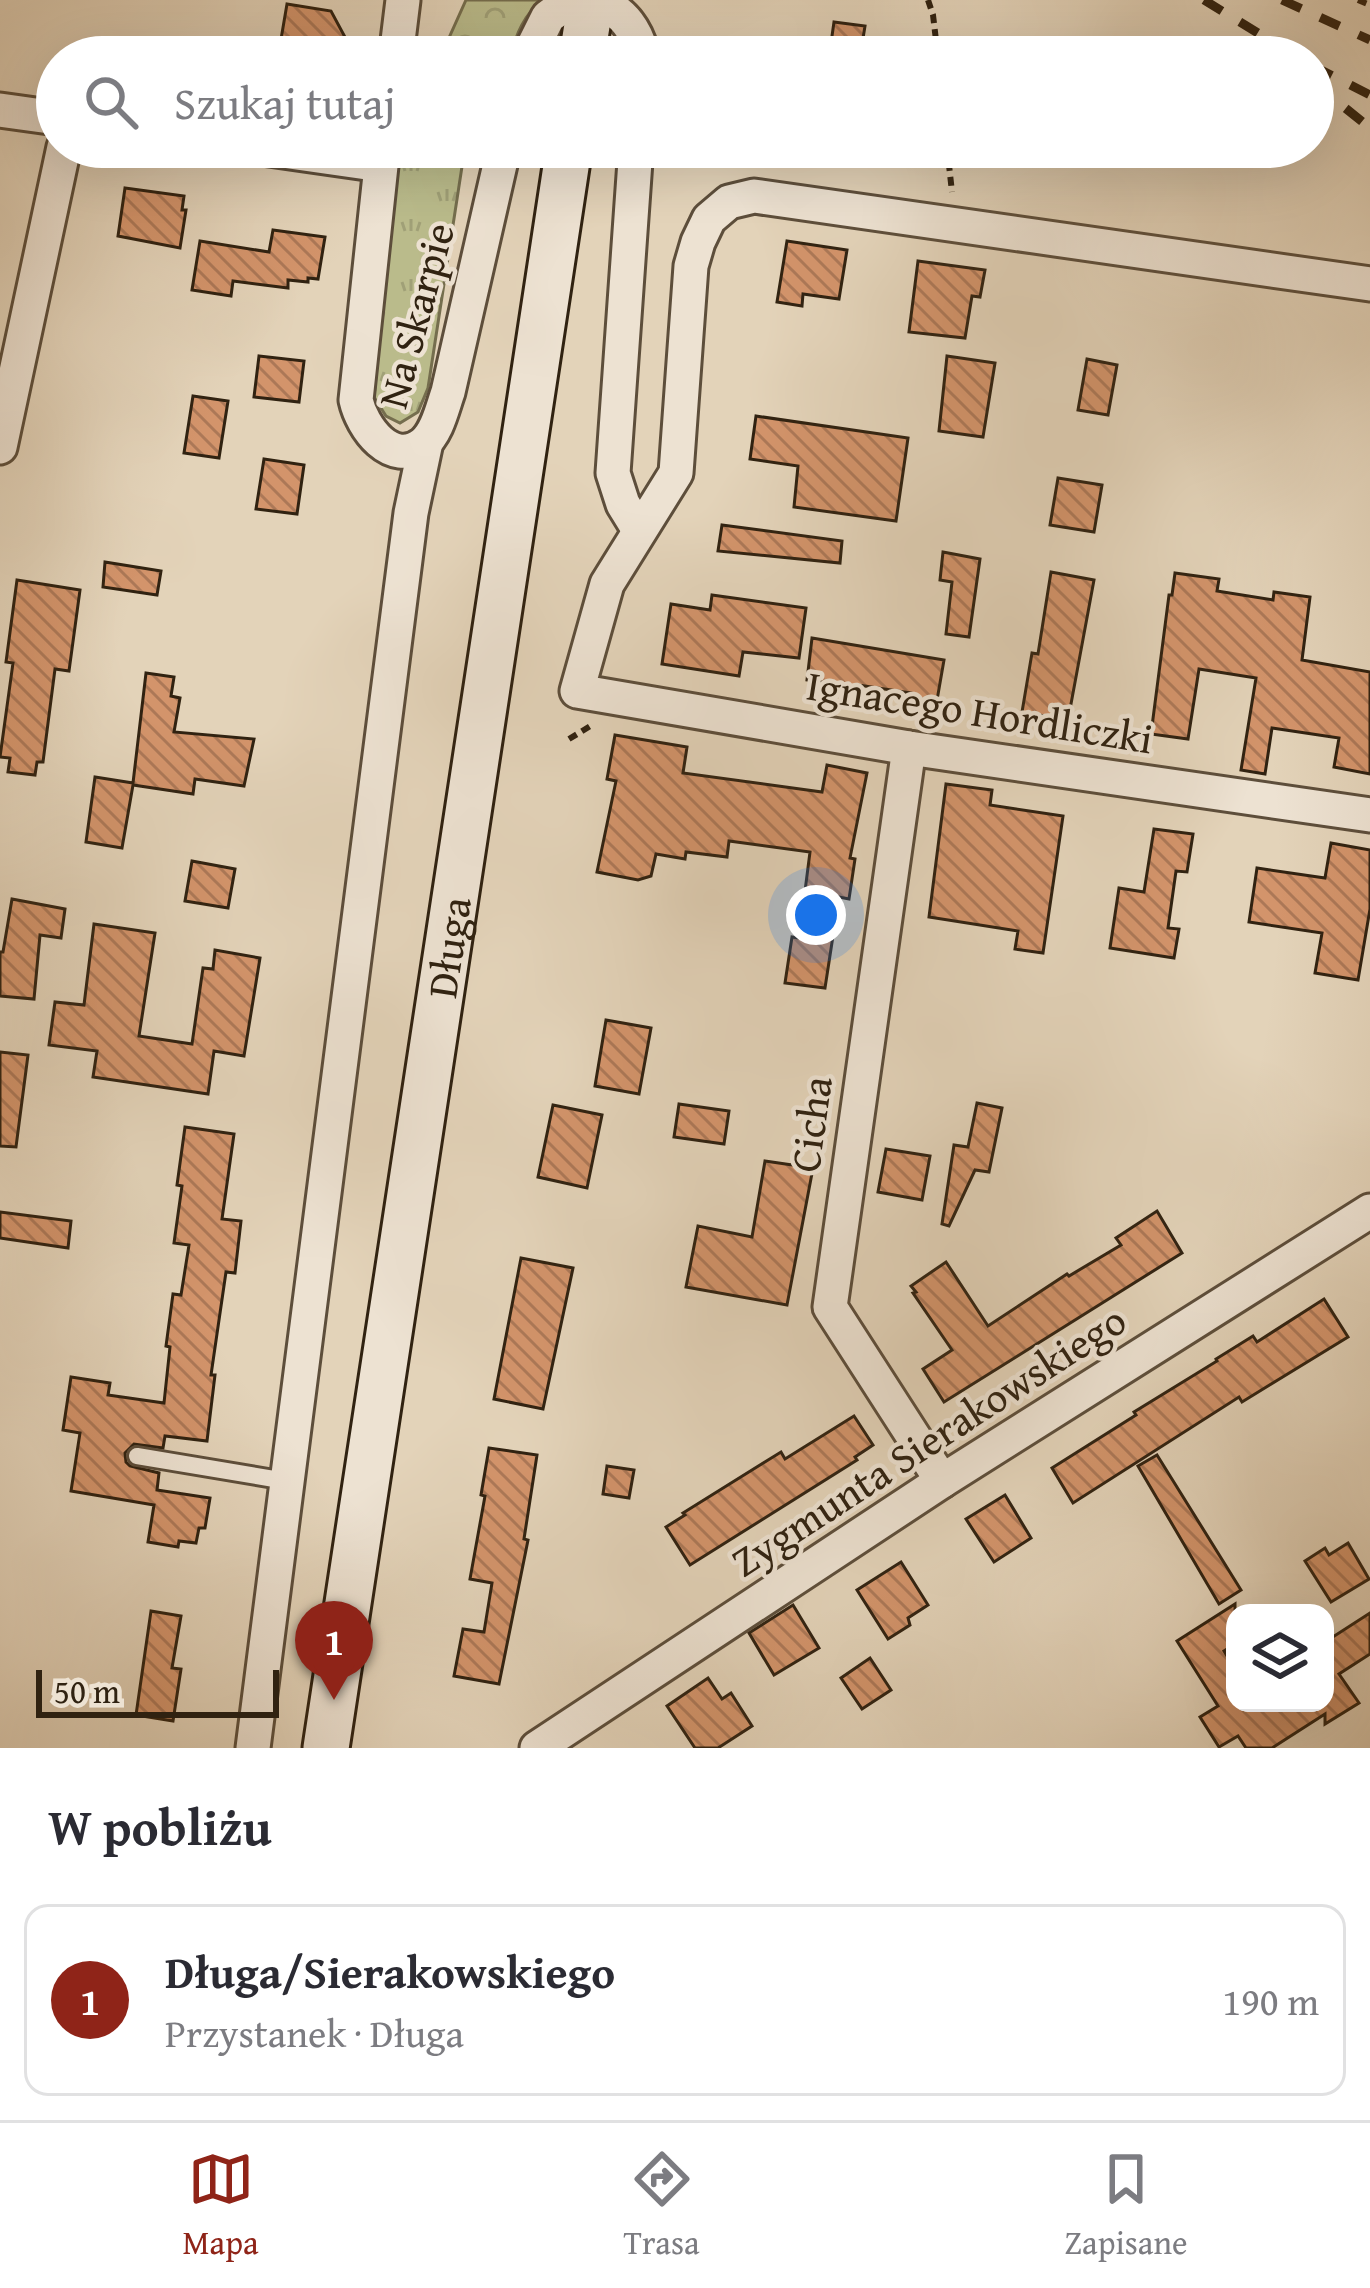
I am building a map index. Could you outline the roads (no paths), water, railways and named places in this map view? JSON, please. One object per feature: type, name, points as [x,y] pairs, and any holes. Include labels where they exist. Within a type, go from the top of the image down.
[{"type":"main road","points":[[585,36],[591,2]]},
{"type":"main road","name":"Długa","points":[[326,1748],[566,168]]},
{"type":"street","points":[[398,36],[404,0]]},
{"type":"street","points":[[538,36],[548,17],[571,0],[610,8],[636,36]]},
{"type":"street","points":[[0,110],[36,115]]},
{"type":"street","points":[[0,447],[60,168]]},
{"type":"street","name":"Na Skarpie","points":[[381,168],[356,400],[369,432],[390,448],[405,451],[427,442],[440,417],[499,168]]},
{"type":"street","points":[[635,168],[613,473],[623,504],[639,530],[676,473],[691,266],[709,219],[729,202],[754,196],[1370,284]]},
{"type":"street","points":[[254,1748],[411,513],[427,442]]},
{"type":"street","name":"Ignacego Hordliczki","points":[[639,530],[607,584],[578,691],[909,748],[1370,814]]},
{"type":"street","name":"Cicha","points":[[909,748],[830,1307],[942,1481]]},
{"type":"street","name":"Zygmunta Sierakowskiego","points":[[537,1748],[942,1481],[1370,1211]]},
{"type":"lane","points":[[137,1456],[286,1481]]},
{"type":"railway","points":[[1204,0],[1263,36]]},
{"type":"railway","points":[[1282,0],[1370,40]]},
{"type":"railway","points":[[1334,77],[1370,95]]},
{"type":"railway","points":[[1334,99],[1370,128]]},
{"type":"place","name":"Długa/Sierakowskiego","points":[[334,1700]]}]
